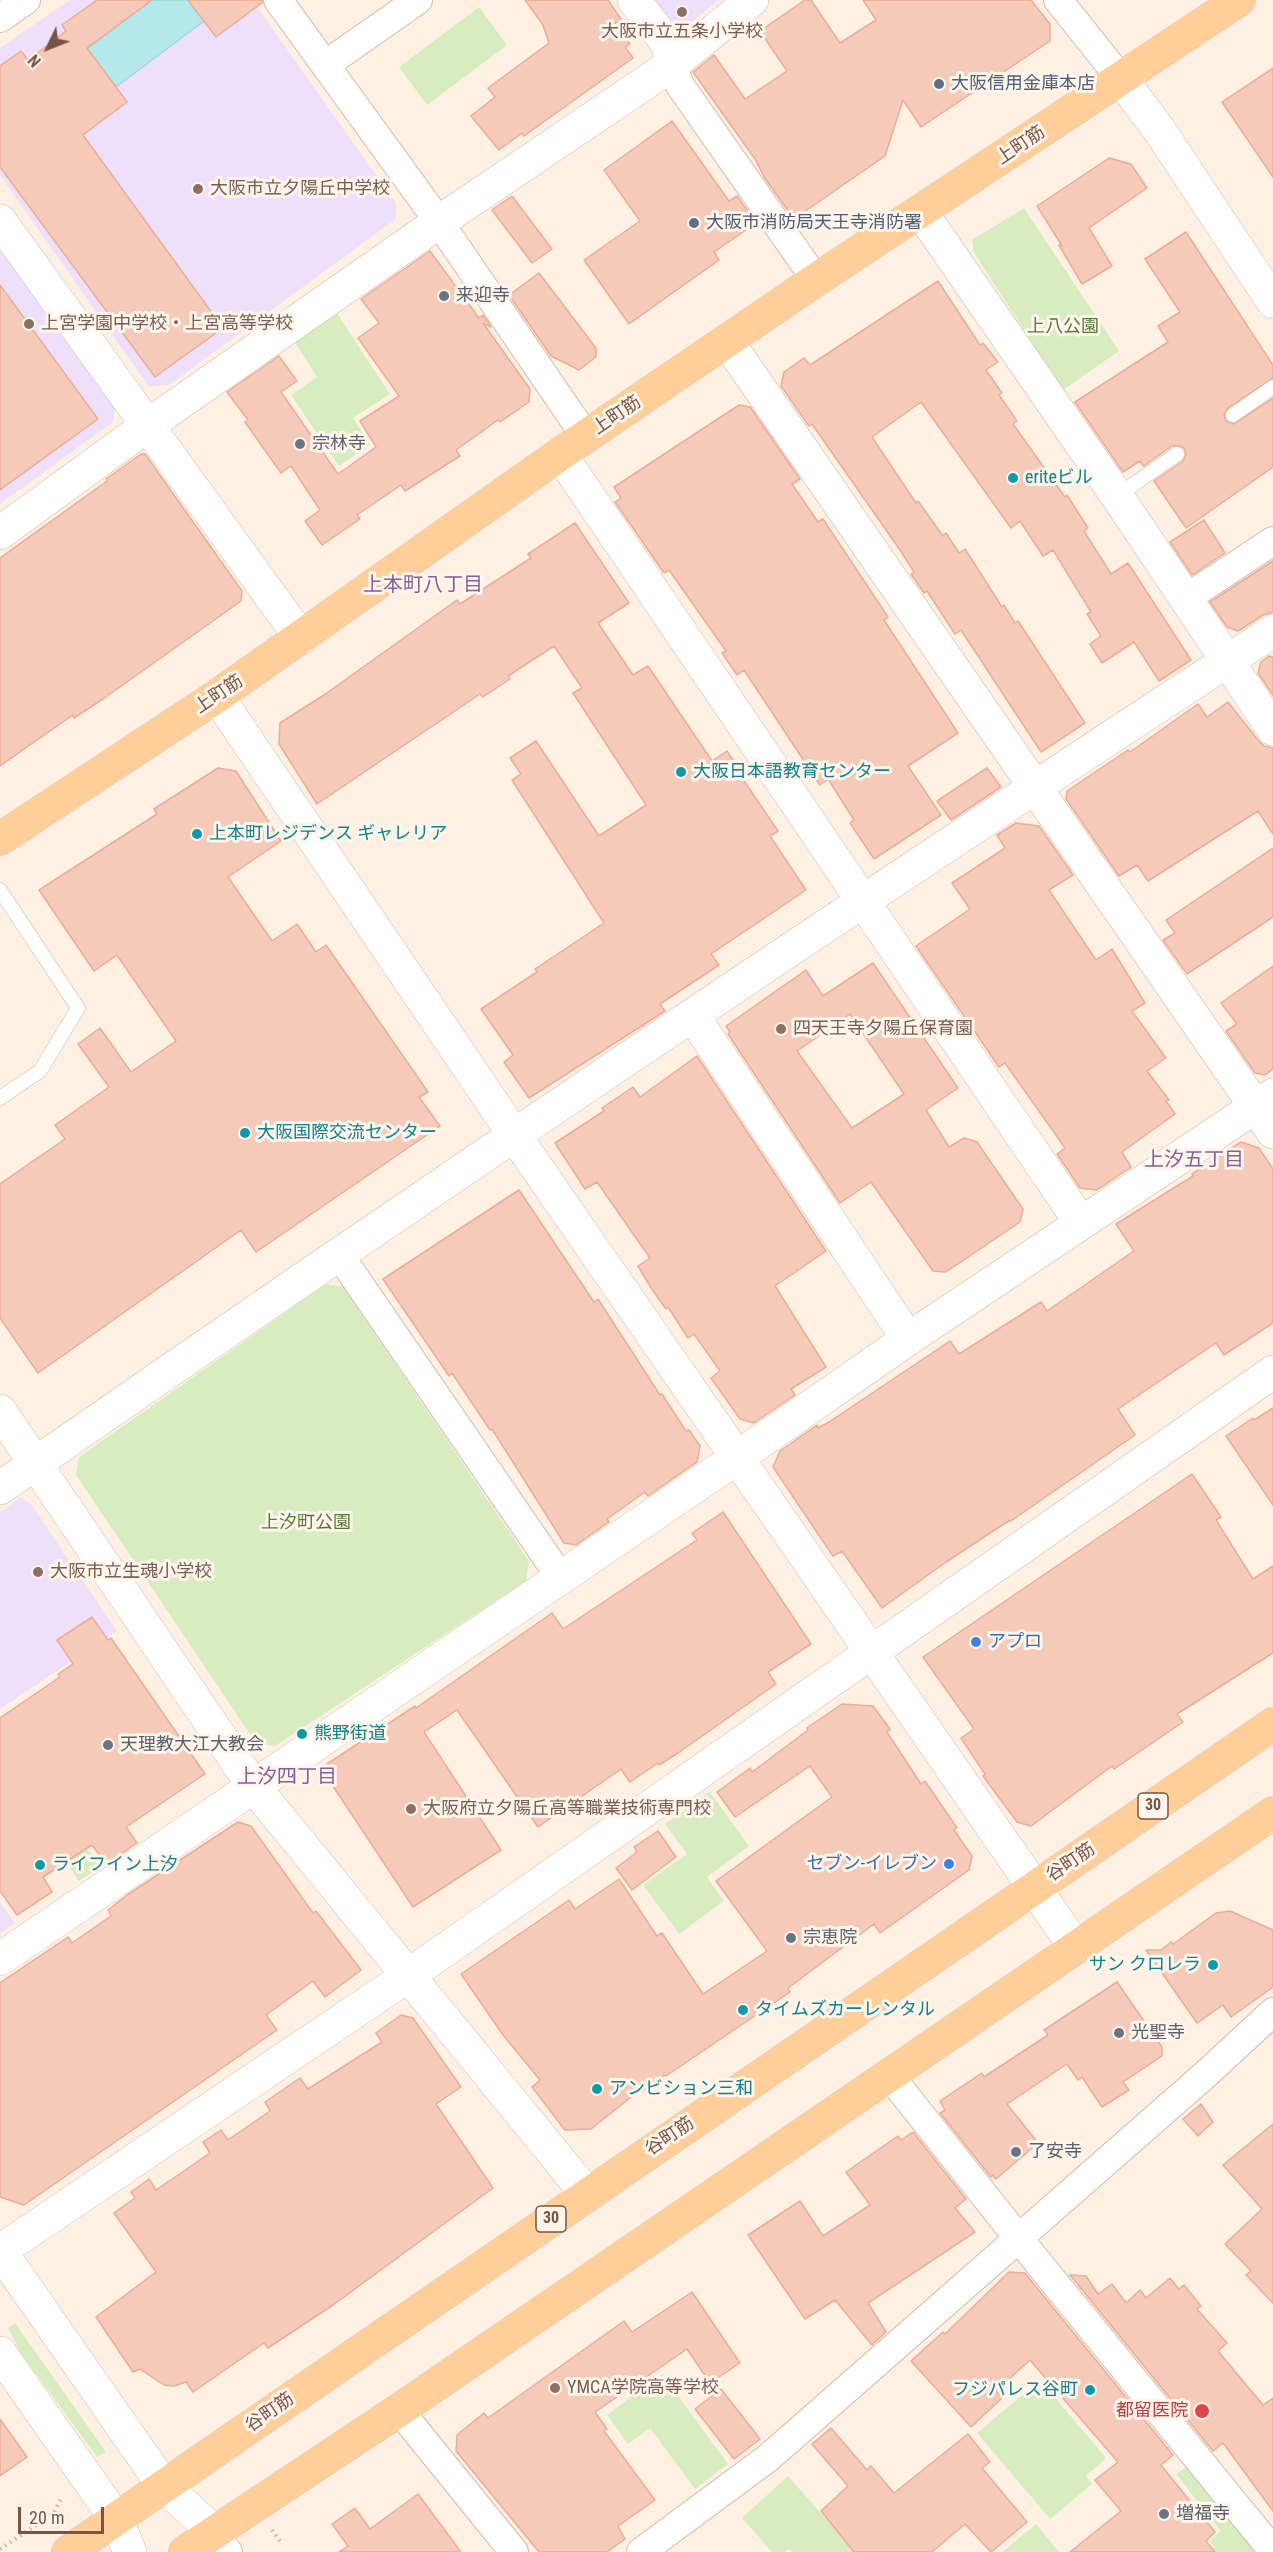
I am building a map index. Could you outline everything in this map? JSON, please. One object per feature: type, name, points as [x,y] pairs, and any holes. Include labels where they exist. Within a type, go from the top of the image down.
[{"type":"main road","name":"上町筋","points":[[0,839],[217,696],[573,446],[816,280],[1239,0]]},
{"type":"main road","name":"谷町筋","points":[[68,2552],[1273,1724]]},
{"type":"main road","points":[[185,2552],[221,2542],[399,2410],[1273,1813]]},
{"type":"street","points":[[0,18],[27,0]]},
{"type":"street","points":[[278,0],[439,222],[573,446],[864,901],[1081,1223]]},
{"type":"street","points":[[325,65],[418,0]]},
{"type":"street","points":[[634,0],[667,43],[679,84],[816,280]]},
{"type":"street","points":[[0,533],[148,425],[439,222],[673,64],[752,0]]},
{"type":"street","points":[[1058,0],[1160,131],[1273,302]]},
{"type":"street","points":[[921,212],[1117,496],[1273,729]]},
{"type":"street","points":[[0,221],[301,638]]},
{"type":"street","points":[[0,1959],[1081,1223],[1267,1112],[1033,787],[727,341]]},
{"type":"street","points":[[1185,599],[1273,541]]},
{"type":"street","points":[[0,1488],[515,1136],[1033,787],[1273,631]]},
{"type":"street","points":[[217,696],[515,1136],[1076,1948]]},
{"type":"street","points":[[693,1016],[908,1339]]},
{"type":"street","points":[[340,1256],[561,1578]]},
{"type":"street","points":[[221,2542],[163,2485],[0,2251],[409,1975],[1273,1372]]},
{"type":"street","points":[[0,1411],[254,1787],[588,2194]]},
{"type":"street","points":[[641,2552],[768,2458],[1019,2239],[1273,2012]]},
{"type":"street","points":[[889,2075],[1019,2239],[1273,2550]]},
{"type":"street","points":[[0,2353],[116,2519],[130,2552]]},
{"type":"street","points":[[399,2410],[514,2552]]},
{"type":"lane","points":[[1233,416],[1273,387]]},
{"type":"lane","points":[[1117,496],[1177,454]]},
{"type":"lane","points":[[0,890],[78,1008],[40,1071],[0,1098]]},
{"type":"path","points":[[0,2549],[53,2514],[59,2506],[63,2493]]},
{"type":"path","points":[[270,2527],[280,2541]]},
{"type":"shaded area","name":"大阪市立夕陽丘中学校","points":[[70,0],[252,0],[396,203],[396,219],[169,385],[149,387],[0,175],[0,48]]},
{"type":"shaded area","name":"大阪市立五条小学校","points":[[652,0],[719,0],[689,24],[669,24]]},
{"type":"shaded area","name":"上宮学園中学校・上宮高等学校","points":[[0,244],[116,404],[113,422],[0,504]]},
{"type":"shaded area","name":"大阪市立生魂小学校","points":[[21,1497],[31,1504],[117,1631],[0,1709],[0,1513]]},
{"type":"shaded area","points":[[0,1902],[15,1923],[0,1933]]},
{"type":"green space","points":[[479,7],[507,45],[427,105],[399,67]]},
{"type":"green space","name":"上八公園","points":[[1024,208],[1119,351],[1063,390],[974,253],[972,240]]},
{"type":"green space","points":[[337,313],[390,394],[353,418],[370,445],[339,466],[291,395],[317,377],[294,341]]},
{"type":"green space","name":"上汐町公園","points":[[326,1284],[343,1287],[529,1561],[526,1581],[275,1746],[256,1743],[76,1475],[79,1457]]},
{"type":"green space","points":[[45,1787],[100,1867],[79,1881],[25,1802]]},
{"type":"green space","points":[[710,1792],[749,1846],[707,1877],[724,1901],[679,1934],[643,1885],[687,1854],[665,1824]]},
{"type":"green space","points":[[15,2323],[106,2452],[97,2457],[21,2353],[8,2328]]},
{"type":"green space","points":[[662,2374],[728,2464],[695,2489],[650,2428],[628,2444],[607,2415]]},
{"type":"green space","points":[[1040,2380],[1106,2458],[1086,2476],[1092,2484],[1050,2519],[977,2433]]},
{"type":"green space","points":[[1189,2465],[1258,2552],[1208,2552],[1214,2547],[1209,2541],[1221,2531],[1176,2474]]},
{"type":"green space","points":[[788,2476],[855,2552],[792,2552],[789,2549],[785,2552],[772,2552],[742,2518]]},
{"type":"green space","points":[[1036,2524],[1059,2552],[1002,2552]]},
{"type":"water","points":[[152,0],[188,0],[204,21],[116,87],[87,49]]},
{"type":"building","points":[[97,0],[152,0],[87,48],[127,102],[83,135],[223,328],[155,377],[0,167],[0,66],[21,51],[28,60],[66,31],[62,25]]},
{"type":"building","points":[[188,0],[262,0],[262,3],[216,37]]},
{"type":"building","points":[[525,0],[608,0],[621,19],[615,23],[630,44],[625,47],[633,58],[524,136],[522,133],[499,150],[471,116],[495,97],[488,88],[549,43],[543,25]]},
{"type":"building","points":[[805,0],[811,0],[840,43],[876,20],[863,0],[1031,0],[1050,24],[1050,41],[921,127],[903,100],[885,156],[801,214],[789,212],[764,177],[755,159],[693,72],[714,55],[745,99],[787,71],[760,31]]},
{"type":"building","points":[[1273,68],[1273,177],[1222,102]]},
{"type":"building","name":"大阪市消防局天王寺消防署","points":[[672,121],[729,201],[737,196],[756,223],[714,252],[719,260],[629,324],[584,260],[640,221],[604,170]]},
{"type":"building","points":[[1109,158],[1131,164],[1147,188],[1089,228],[1112,266],[1082,284],[1037,206]]},
{"type":"building","points":[[512,196],[552,249],[532,263],[492,210]]},
{"type":"building","points":[[1186,232],[1273,365],[1273,378],[1228,408],[1224,415],[1226,421],[1234,424],[1273,398],[1273,467],[1186,528],[1154,481],[1183,461],[1186,454],[1184,448],[1172,446],[1144,466],[1140,461],[1123,472],[1075,402],[1168,342],[1158,326],[1180,312],[1145,259]]},
{"type":"building","points":[[430,251],[479,318],[483,315],[491,327],[483,323],[530,389],[529,402],[500,422],[498,420],[456,450],[460,456],[405,491],[401,485],[357,515],[360,519],[322,545],[305,521],[320,510],[291,466],[281,473],[245,422],[248,420],[227,392],[279,356],[297,381],[281,392],[338,474],[376,447],[360,421],[399,396],[358,338],[379,323],[361,299]]},
{"type":"building","points":[[539,273],[596,348],[596,357],[579,370],[551,356],[509,295]]},
{"type":"building","points":[[938,281],[980,345],[983,343],[998,362],[986,370],[1002,393],[999,395],[1017,421],[1013,424],[1065,497],[1067,495],[1088,528],[1084,531],[1111,574],[1128,563],[1191,660],[1159,681],[1134,642],[1102,663],[1090,644],[1101,636],[1087,614],[1091,612],[1053,550],[1043,556],[1020,521],[1011,528],[921,402],[872,437],[916,503],[918,501],[943,536],[946,533],[959,553],[965,549],[1002,607],[1004,605],[1015,623],[1018,621],[1085,723],[1041,752],[961,630],[955,634],[927,591],[924,593],[911,574],[914,572],[900,550],[812,424],[809,426],[781,386],[784,372],[804,358],[810,365]]},
{"type":"building","name":"上宮学園中学校・上宮高等学校","points":[[0,285],[98,419],[0,490]]},
{"type":"building","points":[[739,405],[750,407],[800,479],[792,484],[818,522],[823,519],[888,617],[884,620],[958,733],[908,766],[941,815],[874,859],[850,823],[854,820],[828,779],[820,785],[744,670],[737,675],[722,653],[726,651],[669,570],[664,573],[615,502],[621,498],[614,487]]},
{"type":"building","points":[[141,454],[145,454],[242,591],[241,601],[103,699],[74,718],[73,715],[0,766],[0,558]]},
{"type":"building","points":[[1204,520],[1225,553],[1192,575],[1170,542]]},
{"type":"building","points":[[575,523],[629,603],[598,623],[633,675],[648,666],[712,761],[727,751],[740,771],[738,772],[778,831],[770,836],[806,890],[711,954],[719,965],[660,1004],[665,1011],[529,1098],[504,1062],[513,1055],[481,1009],[537,972],[535,969],[604,923],[512,780],[521,774],[510,758],[536,741],[599,836],[646,805],[573,693],[582,688],[554,646],[508,676],[510,679],[483,697],[480,694],[317,804],[279,744],[280,723],[324,695],[457,600],[460,604],[531,558],[528,554]]},
{"type":"building","points":[[1273,561],[1273,612],[1263,615],[1238,631],[1227,627],[1210,602]]},
{"type":"building","points":[[1269,656],[1273,657],[1273,695],[1258,673],[1261,662]]},
{"type":"building","points":[[1228,702],[1258,740],[1264,746],[1273,748],[1273,834],[1258,811],[1148,881],[1137,865],[1119,876],[1066,799],[1067,791],[1128,750],[1130,752],[1198,704],[1207,717]]},
{"type":"building","name":"大阪国際交流センター","points":[[218,768],[236,771],[281,841],[228,877],[272,941],[297,924],[316,952],[326,945],[428,1092],[419,1097],[440,1126],[256,1252],[241,1230],[38,1373],[0,1318],[0,1184],[65,1139],[55,1125],[109,1087],[78,1044],[100,1028],[131,1072],[176,1041],[117,955],[94,971],[39,890],[157,814],[154,809]]},
{"type":"building","points":[[987,768],[1001,787],[951,820],[937,801]]},
{"type":"building","points":[[1016,823],[1039,826],[1073,875],[1049,890],[1096,960],[1112,949],[1145,1003],[1132,1011],[1166,1058],[1147,1071],[1169,1100],[1166,1101],[1175,1114],[1122,1152],[1131,1167],[1097,1190],[1080,1188],[1057,1154],[1065,1148],[1005,1063],[999,1067],[916,946],[970,909],[952,883],[1005,848],[997,835]]},
{"type":"building","points":[[1273,848],[1273,917],[1187,974],[1163,940],[1175,933],[1166,920]]},
{"type":"building","points":[[873,963],[958,1088],[926,1110],[949,1147],[964,1138],[977,1142],[1023,1209],[1020,1222],[946,1272],[933,1271],[871,1182],[840,1203],[728,1034],[730,1032],[726,1026],[806,970],[823,996]],"holes":[[[850,1014],[904,1094],[852,1128],[797,1051]]]},
{"type":"building","points":[[1273,966],[1273,1069],[1265,1075],[1255,1073],[1226,1031],[1237,1024],[1221,1003]]},
{"type":"building","points":[[697,1056],[826,1251],[775,1286],[826,1367],[791,1389],[795,1395],[754,1423],[740,1419],[711,1378],[720,1371],[694,1334],[688,1338],[668,1307],[666,1309],[651,1288],[638,1266],[650,1258],[597,1182],[585,1189],[555,1143],[604,1111],[602,1108],[633,1087],[640,1097]]},
{"type":"building","points":[[1241,1142],[1259,1148],[1273,1169],[1273,1323],[1224,1355],[1216,1343],[1118,1409],[1135,1435],[1011,1521],[946,1562],[882,1608],[842,1551],[833,1556],[773,1467],[780,1451],[817,1425],[818,1428],[829,1422],[950,1341],[959,1354],[1041,1302],[1047,1311],[1134,1251],[1116,1224],[1193,1176],[1192,1174]]},
{"type":"building","points":[[519,1190],[594,1302],[598,1299],[660,1395],[662,1394],[686,1431],[689,1430],[700,1446],[697,1462],[648,1496],[645,1492],[607,1519],[609,1522],[576,1545],[564,1543],[492,1429],[490,1430],[452,1373],[449,1376],[383,1279]]},
{"type":"building","points":[[1273,1408],[1273,1505],[1226,1436]]},
{"type":"building","points":[[1192,1474],[1221,1517],[1216,1520],[1253,1579],[1273,1566],[1273,1653],[1177,1714],[1183,1722],[1114,1769],[1112,1766],[1031,1826],[1017,1822],[983,1776],[985,1774],[961,1738],[974,1729],[923,1657]]},
{"type":"building","points":[[723,1512],[811,1644],[768,1672],[776,1684],[678,1753],[630,1782],[621,1769],[538,1827],[457,1710],[424,1732],[501,1850],[413,1907],[321,1768],[415,1706],[416,1708],[552,1613],[563,1629],[697,1540],[692,1533]]},
{"type":"building","name":"天理教大江大教会","points":[[92,1617],[108,1640],[111,1638],[205,1774],[126,1827],[137,1843],[106,1864],[92,1845],[43,1877],[52,1892],[17,1915],[0,1891],[0,1718],[60,1677],[58,1674],[73,1664],[57,1640]]},
{"type":"building","points":[[842,1704],[873,1706],[890,1729],[887,1732],[921,1784],[925,1781],[957,1828],[954,1830],[972,1856],[969,1870],[880,1933],[874,1924],[788,1988],[790,1992],[666,2076],[641,2092],[640,2090],[591,2129],[565,2130],[532,2087],[540,2080],[503,2035],[461,1974],[569,1900],[575,1909],[619,1879],[657,1936],[662,1933],[703,1994],[767,1951],[716,1881],[832,1797],[810,1766],[735,1817],[717,1792],[750,1768],[752,1772],[808,1730],[807,1728]]},
{"type":"building","points":[[238,1822],[251,1826],[313,1913],[316,1911],[361,1970],[325,1997],[313,1981],[266,2015],[277,2030],[24,2205],[0,2197],[0,1983],[68,1937],[72,1943],[111,1916],[108,1910],[127,1895]]},
{"type":"building","points":[[658,1831],[676,1857],[632,1890],[616,1868],[637,1852],[634,1847]]},
{"type":"building","points":[[1230,1911],[1273,1930],[1273,1987],[1231,2017],[1223,2005],[1197,2023],[1146,1950],[1161,1950],[1216,1913]]},
{"type":"building","points":[[1117,1982],[1162,2047],[1162,2056],[1123,2082],[1129,2090],[1102,2107],[1082,2077],[1078,2080],[1067,2064],[1007,2104],[1038,2143],[996,2179],[993,2175],[991,2177],[940,2113],[945,2110],[940,2101],[982,2073],[984,2077],[1048,2035],[1044,2030]]},
{"type":"building","points":[[401,2015],[413,2018],[461,2087],[436,2104],[493,2188],[333,2305],[268,2348],[264,2343],[193,2392],[186,2382],[174,2386],[164,2385],[140,2369],[133,2372],[96,2317],[156,2272],[114,2213],[135,2198],[131,2192],[149,2179],[156,2190],[210,2153],[203,2142],[221,2130],[228,2140],[270,2111],[265,2102],[300,2078],[308,2089],[382,2042],[376,2033]]},
{"type":"building","points":[[1201,2104],[1213,2122],[1198,2136],[1183,2119]]},
{"type":"building","points":[[1273,2124],[1273,2303],[1246,2275],[1251,2271],[1225,2244],[1262,2209],[1223,2165]]},
{"type":"building","points":[[913,2132],[966,2199],[955,2208],[975,2232],[868,2303],[886,2332],[872,2345],[835,2300],[805,2319],[748,2235],[800,2201],[823,2236],[870,2205],[846,2172],[898,2136],[901,2140]]},
{"type":"building","points":[[1009,2272],[1025,2273],[1173,2455],[1161,2465],[1215,2532],[1206,2541],[1215,2552],[1070,2552],[1121,2511],[1095,2480],[1118,2462],[1030,2360],[996,2391],[1002,2398],[971,2427],[911,2361],[943,2332],[945,2334]]},
{"type":"building","points":[[1070,2275],[1086,2276],[1098,2294],[1112,2284],[1126,2303],[1140,2290],[1146,2298],[1170,2278],[1179,2289],[1184,2285],[1201,2306],[1197,2309],[1227,2343],[1218,2351],[1263,2405],[1273,2398],[1273,2511],[1223,2443],[1213,2451]]},
{"type":"building","points":[[692,2292],[740,2363],[710,2383],[687,2349],[595,2412],[607,2429],[604,2431],[655,2500],[618,2526],[625,2539],[607,2552],[539,2552],[456,2451],[457,2435],[484,2413],[488,2418],[624,2321],[632,2332]]},
{"type":"building","points":[[721,2389],[760,2439],[734,2459],[695,2409]]},
{"type":"building","points":[[0,2419],[27,2457],[0,2476]]},
{"type":"building","points":[[831,2428],[867,2470],[871,2466],[894,2493],[968,2434],[990,2462],[982,2468],[1027,2522],[991,2552],[965,2524],[932,2552],[854,2552],[821,2511],[848,2486],[812,2444]]},
{"type":"building","points":[[418,2494],[461,2552],[339,2552],[348,2546],[332,2524],[355,2508],[370,2529]]},
{"type":"place","name":"大阪市立五条小学校","points":[[682,12]]},
{"type":"place","name":"大阪信用金庫本店","points":[[939,84]]},
{"type":"place","name":"大阪市立夕陽丘中学校","points":[[198,189]]},
{"type":"place","name":"大阪市消防局天王寺消防署","points":[[694,223]]},
{"type":"place","name":"来迎寺","points":[[444,296]]},
{"type":"place","name":"上宮学園中学校・上宮高等学校","points":[[29,324]]},
{"type":"place","name":"宗林寺","points":[[300,444]]},
{"type":"place","name":"eriteビル","points":[[1013,478]]},
{"type":"place","name":"大阪日本語教育センター","points":[[681,772]]},
{"type":"place","name":"上本町レジデンス ギャレリア","points":[[197,834]]},
{"type":"place","name":"四天王寺夕陽丘保育園","points":[[781,1029]]},
{"type":"place","name":"大阪国際交流センター","points":[[245,1133]]},
{"type":"place","name":"大阪市立生魂小学校","points":[[38,1572]]},
{"type":"place","name":"アプロ","points":[[976,1642]]},
{"type":"place","name":"熊野街道","points":[[302,1734]]},
{"type":"place","name":"天理教大江大教会","points":[[108,1745]]},
{"type":"place","name":"大阪府立夕陽丘高等職業技術専門校","points":[[411,1809]]},
{"type":"place","name":"セブン-イレブン","points":[[949,1864]]},
{"type":"place","name":"ライフイン上汐","points":[[40,1865]]},
{"type":"place","name":"宗恵院","points":[[791,1938]]},
{"type":"place","name":"サン クロレラ","points":[[1213,1965]]},
{"type":"place","name":"タイムズカーレンタル","points":[[743,2010]]},
{"type":"place","name":"光聖寺","points":[[1119,2033]]},
{"type":"place","name":"アンビション三和","points":[[597,2089]]},
{"type":"place","name":"了安寺","points":[[1016,2152]]},
{"type":"place","name":"YMCA学院高等学校","points":[[555,2388]]},
{"type":"place","name":"フジパレス谷町","points":[[1090,2390]]},
{"type":"place","name":"都留医院","points":[[1202,2411]]},
{"type":"place","name":"増福寺","points":[[1164,2514]]},
{"type":"district","name":"上本町八丁目","points":[[423,586]]},
{"type":"district","name":"上汐五丁目","points":[[1194,1161]]},
{"type":"district","name":"上汐四丁目","points":[[287,1778]]}]
